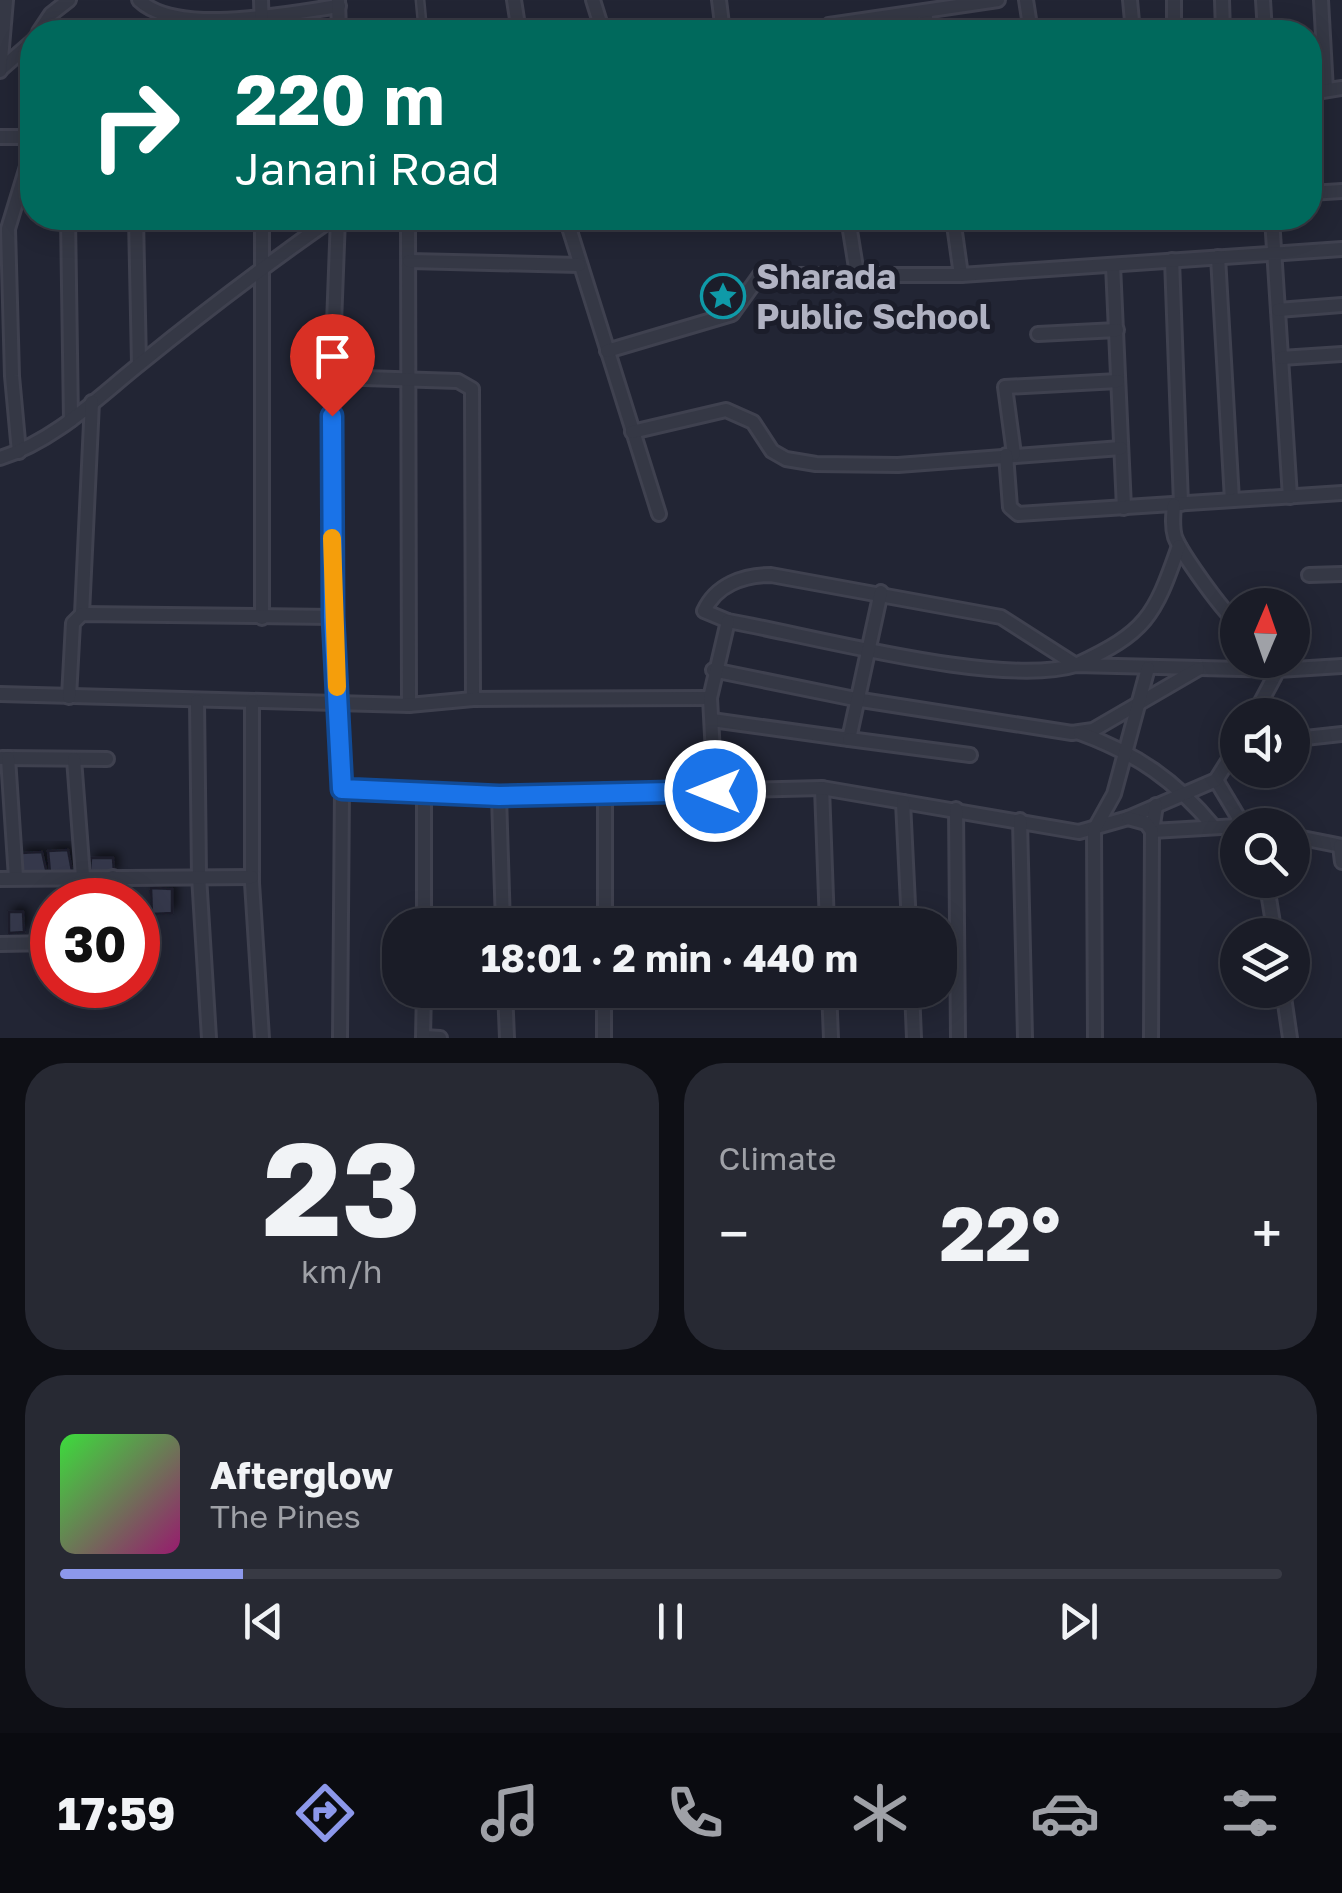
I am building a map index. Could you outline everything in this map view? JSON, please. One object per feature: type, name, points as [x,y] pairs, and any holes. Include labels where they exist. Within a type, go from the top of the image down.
[{"type":"street","points":[[0,70],[6,0]]},
{"type":"street","points":[[47,20],[69,0]]},
{"type":"street","points":[[139,0],[154,13],[178,20]]},
{"type":"street","points":[[261,0],[262,20]]},
{"type":"street","points":[[863,20],[998,0]]},
{"type":"street","points":[[1321,0],[1326,90]]},
{"type":"street","points":[[237,20],[338,3]]},
{"type":"street","points":[[925,11],[926,20]]},
{"type":"street","points":[[0,70],[20,52]]},
{"type":"street","points":[[1322,91],[1342,88]]},
{"type":"street","points":[[0,123],[0,137]]},
{"type":"street","points":[[18,452],[4,241],[20,200]]},
{"type":"street","points":[[68,230],[71,420]]},
{"type":"street","points":[[136,230],[139,364]]},
{"type":"street","points":[[262,230],[262,618]]},
{"type":"street","points":[[0,458],[18,452],[71,420],[261,268],[318,230]]},
{"type":"street","points":[[336,230],[333,617],[342,789],[340,1038]]},
{"type":"street","points":[[408,230],[408,704]]},
{"type":"street","points":[[569,230],[660,514]]},
{"type":"street","points":[[850,230],[857,274]]},
{"type":"street","points":[[954,230],[960,275]]},
{"type":"street","points":[[1273,230],[1290,496]]},
{"type":"street","points":[[608,351],[732,314],[760,274],[960,275],[1342,249]]},
{"type":"street","points":[[1218,257],[1232,500]]},
{"type":"street","points":[[1172,260],[1178,504],[1173,532],[1220,608]]},
{"type":"street","points":[[409,261],[579,266]]},
{"type":"street","points":[[1114,265],[1124,508]]},
{"type":"street","points":[[1278,310],[1342,305]]},
{"type":"street","points":[[1038,334],[1116,330]]},
{"type":"street","points":[[1281,358],[1342,354]]},
{"type":"street","points":[[332,377],[458,380],[472,389],[473,699]]},
{"type":"street","points":[[1118,381],[1005,387],[1013,513],[1342,493]]},
{"type":"street","points":[[82,614],[92,402]]},
{"type":"street","points":[[632,432],[726,410],[753,422],[772,450],[796,463],[898,465],[1121,448]]},
{"type":"street","points":[[1179,546],[1159,600],[1144,626],[1120,644],[1076,665],[1053,672],[975,666],[728,621],[704,611],[710,596],[746,577],[771,575],[881,592],[1001,617],[1076,665],[1220,667]]},
{"type":"street","points":[[1309,575],[1342,574]]},
{"type":"street","points":[[849,739],[881,592]]},
{"type":"street","points":[[69,697],[72,623],[82,614],[333,617]]},
{"type":"street","points":[[715,791],[710,698],[713,670],[728,621]]},
{"type":"street","points":[[1310,666],[1342,666]]},
{"type":"street","points":[[1095,1038],[1094,830],[1114,794],[1142,702],[1148,668]]},
{"type":"street","points":[[1080,733],[1198,668]]},
{"type":"street","points":[[713,670],[855,698],[1080,733],[1126,750],[1184,792],[1214,827]]},
{"type":"street","points":[[0,694],[408,704],[473,699],[710,698]]},
{"type":"street","points":[[197,701],[199,876],[209,1038]]},
{"type":"street","points":[[252,702],[252,877],[262,1038]]},
{"type":"street","points":[[712,720],[970,755]]},
{"type":"street","points":[[1310,737],[1342,734]]},
{"type":"street","points":[[16,878],[4,758],[107,760]]},
{"type":"street","points":[[74,759],[83,876]]},
{"type":"street","points":[[342,789],[499,796],[605,790],[822,788],[1054,829],[1094,830],[1216,780],[1220,774]]},
{"type":"street","points":[[1216,780],[1231,808]]},
{"type":"street","points":[[822,788],[826,908]]},
{"type":"street","points":[[604,908],[605,790]]},
{"type":"street","points":[[424,794],[424,908]]},
{"type":"street","points":[[499,796],[502,908]]},
{"type":"street","points":[[903,802],[908,908]]},
{"type":"street","points":[[1151,1038],[1152,831],[1156,805]]},
{"type":"street","points":[[956,809],[958,1038]]},
{"type":"street","points":[[1128,818],[1146,823],[1152,831]]},
{"type":"street","points":[[1020,820],[1025,1038]]},
{"type":"street","points":[[1152,831],[1220,827]]},
{"type":"street","points":[[1310,840],[1341,846],[1342,862]]},
{"type":"street","points":[[0,878],[252,877]]},
{"type":"street","points":[[0,944],[30,943]]},
{"type":"street","points":[[424,1008],[424,1037],[440,1038]]},
{"type":"street","points":[[505,1008],[506,1038]]},
{"type":"street","points":[[604,1008],[604,1038]]},
{"type":"street","points":[[830,1008],[831,1038]]},
{"type":"street","points":[[913,1008],[914,1038]]},
{"type":"street","points":[[1286,1008],[1290,1038]]},
{"type":"building","points":[[68,850],[72,871],[50,872],[48,851]]},
{"type":"building","points":[[42,852],[47,874],[21,875],[20,853]]},
{"type":"building","points":[[91,858],[113,858],[114,873],[90,873]]},
{"type":"building","points":[[160,888],[172,889],[172,913],[160,914]]},
{"type":"building","points":[[9,912],[23,912],[24,932],[9,933]]},
{"type":"slow traffic","points":[[332,538],[337,687]]},
{"type":"place","name":"Sharada Public School","points":[[723,296]]},
{"type":"route","points":[[332,416],[333,617],[342,789],[499,796],[605,790],[715,791]]}]
